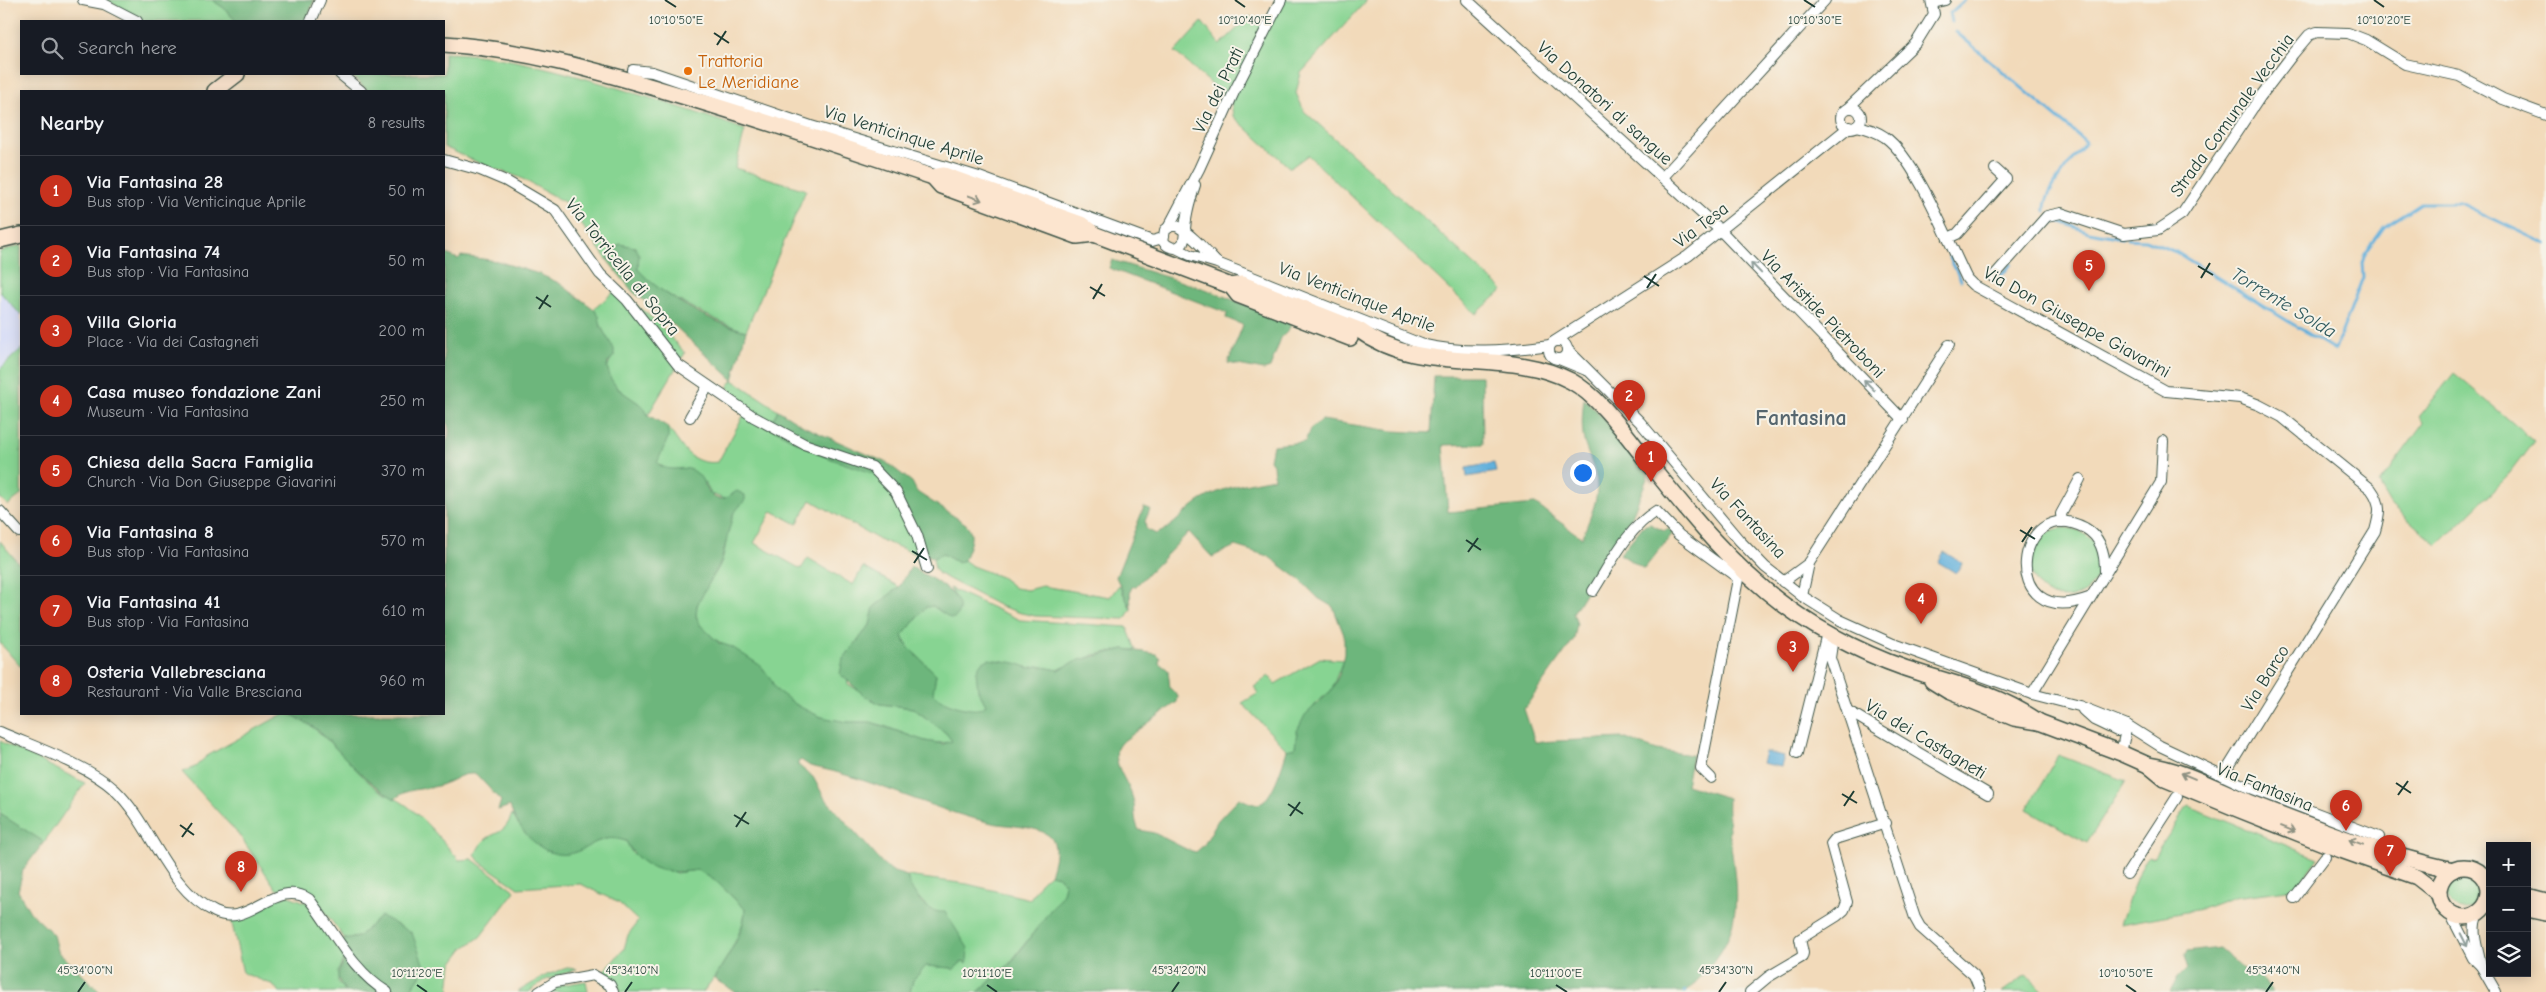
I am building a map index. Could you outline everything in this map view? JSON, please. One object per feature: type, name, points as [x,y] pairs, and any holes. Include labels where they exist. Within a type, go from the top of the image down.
[{"type":"street","points":[[83,0],[104,4],[135,20]]},
{"type":"street","points":[[311,20],[320,0]]},
{"type":"street","name":"Via dei Prati","points":[[1155,257],[1199,169],[1234,92],[1281,0]]},
{"type":"street","name":"Via Donatori di sangue","points":[[1467,0],[1720,230]]},
{"type":"street","points":[[1663,177],[1825,0]]},
{"type":"street","points":[[1862,96],[1860,121],[1849,125],[1842,113],[1916,43],[1934,14],[1932,2],[1945,0]]},
{"type":"street","name":"Strada Comunale Vecchia","points":[[1992,276],[2047,216],[2061,213],[2124,234],[2158,230],[2182,214],[2260,97],[2309,35],[2317,32],[2348,33],[2366,40],[2405,64],[2459,76],[2503,99],[2546,114]]},
{"type":"street","name":"Via Venticinque Aprile","points":[[445,44],[499,49],[575,64],[720,107],[933,177],[944,175],[1081,224],[1094,234],[1155,257],[1174,253],[1190,255],[1217,263],[1421,344],[1448,350],[1518,349],[1553,343]]},
{"type":"street","name":"Via Venticinque Aprile","points":[[633,70],[652,72],[810,126],[979,177],[1152,241],[1163,239]]},
{"type":"street","points":[[216,90],[236,75]]},
{"type":"street","points":[[341,75],[359,90]]},
{"type":"street","points":[[1848,108],[1854,108],[1860,113]]},
{"type":"street","name":"Via Don Giuseppe Giavarini","points":[[1860,113],[1870,128],[1895,147],[1913,173],[1964,272],[1973,285],[2166,391],[2240,398],[2282,417],[2372,489],[2379,499]]},
{"type":"street","name":"Via Don Giuseppe Giavarini","points":[[1849,125],[1870,128]]},
{"type":"street","name":"Via Tesa","points":[[1553,343],[1688,256],[1849,125]]},
{"type":"street","name":"Via Torricella di Sopra","points":[[445,160],[480,170],[506,182],[555,210],[600,274],[627,300],[678,365],[754,417],[804,444],[872,467],[896,492],[917,535],[927,569]]},
{"type":"street","name":"Via dei Prati","points":[[1174,253],[1184,240],[1187,213],[1199,169]]},
{"type":"street","points":[[1948,238],[1957,234],[2006,179],[1995,169]]},
{"type":"street","points":[[1168,228],[1177,226],[1184,233]]},
{"type":"street","name":"Via Aristide Pietroboni","points":[[1720,230],[1903,420]]},
{"type":"street","name":"Via Venticinque Aprile","points":[[1184,233],[1193,238],[1217,263]]},
{"type":"street","points":[[0,240],[20,234]]},
{"type":"street","points":[[1163,239],[1174,253]]},
{"type":"street","name":"Via Venticinque Aprile","points":[[1174,253],[1232,286],[1242,284],[1359,330],[1372,340],[1430,358],[1531,367],[1572,382],[1608,414],[1739,574]]},
{"type":"street","name":"Via Tesa","points":[[1556,358],[1565,356],[1566,347],[1583,324]]},
{"type":"street","points":[[1556,358],[1549,352],[1553,343],[1566,347]]},
{"type":"street","points":[[1783,582],[1809,563],[1903,420],[1949,345]]},
{"type":"street","name":"Via Fantasina","points":[[1566,347],[1640,422],[1739,540],[1783,582],[1802,596],[1840,620],[1893,644],[2032,694],[2079,706],[2127,726]]},
{"type":"street","name":"Via Venticinque Aprile","points":[[1518,349],[1556,358]]},
{"type":"street","name":"Via Fantasina","points":[[1556,358],[1591,372]]},
{"type":"street","points":[[690,416],[708,386]]},
{"type":"street","points":[[2032,694],[2089,598],[2162,482],[2163,441]]},
{"type":"street","points":[[2062,522],[2061,514],[2080,479]]},
{"type":"street","name":"Via Barco","points":[[2223,776],[2375,531],[2381,511],[2379,499]]},
{"type":"street","points":[[0,511],[19,532]]},
{"type":"street","points":[[1593,592],[1632,530],[1643,518],[1656,511],[1678,535],[1739,574],[1701,768],[1711,778]]},
{"type":"street","points":[[2089,598],[2074,603],[2060,604],[2045,599],[2034,590],[2026,577],[2024,562],[2027,547],[2036,535],[2048,526],[2062,522],[2077,524],[2090,531],[2100,542],[2105,556],[2105,572]]},
{"type":"street","points":[[1802,596],[1809,563]]},
{"type":"street","name":"Via Fantasina","points":[[1739,574],[1830,635],[1922,674],[1948,691],[2014,718],[2039,722],[2121,753],[2148,765],[2165,779],[2338,849],[2417,877],[2439,894]]},
{"type":"street","points":[[1797,753],[1830,635]]},
{"type":"street","name":"Via dei Castagneti","points":[[1830,635],[1830,658],[1886,824],[1914,918],[1920,927],[1974,975],[1980,990],[1978,992]]},
{"type":"street","name":"Via Fantasina","points":[[2079,706],[2094,720],[2104,726]]},
{"type":"street","name":"Via dei Castagneti","points":[[1848,711],[1988,794]]},
{"type":"street","points":[[2103,746],[2104,726],[2118,731],[2127,726]]},
{"type":"street","points":[[2127,726],[2160,746],[2223,776],[2379,837]]},
{"type":"street","points":[[2121,753],[2127,726]]},
{"type":"street","points":[[0,732],[84,770],[109,785],[127,805],[180,882],[192,896],[214,912],[228,917],[244,913],[280,894],[300,894],[309,899],[359,967],[387,992]]},
{"type":"street","name":"Via Fantasina","points":[[2148,765],[2169,768],[2244,800],[2388,854],[2453,870]]},
{"type":"street","points":[[2127,874],[2178,797]]},
{"type":"street","points":[[1750,992],[1768,977],[1802,957],[1803,952],[1800,939],[1844,910],[1847,902],[1832,844],[1835,839],[1886,824]]},
{"type":"street","points":[[2294,898],[2325,857]]},
{"type":"street","points":[[2486,879],[2477,870],[2464,867],[2453,870],[2445,876],[2440,886],[2439,894],[2442,903],[2450,913],[2473,958],[2481,966],[2496,992]]},
{"type":"street","points":[[2481,966],[2473,936],[2474,924],[2485,907],[2489,894],[2488,887]]},
{"type":"street","points":[[2531,897],[2546,901]]},
{"type":"street","points":[[2450,913],[2458,917],[2468,917],[2485,907]]},
{"type":"street","points":[[2531,909],[2546,913]]},
{"type":"street","points":[[539,992],[555,982],[593,975],[610,985],[613,992]]},
{"type":"shaded area","points":[[0,292],[20,314],[20,350],[0,369]]},
{"type":"green space","points":[[106,0],[212,0],[224,8],[235,20],[142,20]]},
{"type":"green space","points":[[212,0],[314,0],[307,20],[235,20],[224,8]]},
{"type":"green space","points":[[1282,0],[1367,0],[1301,73],[1296,93],[1304,111],[1503,290],[1476,314],[1308,155],[1290,168],[1233,116],[1231,101],[1175,52],[1202,22],[1220,45],[1250,16],[1267,29]]},
{"type":"green space","points":[[445,53],[487,56],[549,69],[611,86],[745,130],[735,168],[806,190],[746,331],[705,314],[671,296],[644,278],[638,270],[635,247],[620,244],[609,253],[608,261],[566,203],[519,177],[486,166],[445,147],[445,90],[367,90],[351,75],[445,75]]},
{"type":"green space","points":[[620,244],[635,247],[639,254],[638,269],[647,279],[673,298],[718,322],[746,331],[733,380],[664,316],[633,292],[608,261],[609,253]]},
{"type":"green space","points":[[20,245],[20,314],[0,292],[0,252]]},
{"type":"green space","points":[[445,253],[458,259],[461,256],[497,261],[539,274],[559,283],[594,309],[599,316],[601,327],[614,349],[614,356],[608,362],[607,367],[611,379],[618,389],[643,406],[648,415],[668,427],[668,438],[657,463],[662,467],[672,469],[685,468],[694,471],[701,478],[708,491],[719,499],[726,498],[737,491],[745,495],[745,500],[733,514],[721,562],[697,605],[696,616],[700,625],[719,643],[732,647],[761,666],[771,679],[775,689],[798,706],[821,717],[847,722],[871,722],[925,741],[943,744],[952,741],[946,733],[913,708],[880,704],[865,696],[840,674],[843,659],[870,625],[874,607],[899,587],[911,567],[936,581],[953,595],[958,602],[959,610],[955,618],[950,618],[933,606],[926,607],[902,636],[909,648],[936,674],[933,693],[943,701],[959,707],[975,709],[986,705],[978,690],[976,672],[981,663],[989,659],[1016,663],[1029,668],[1038,666],[1058,670],[1079,660],[1124,649],[1156,654],[1160,658],[1159,663],[1168,670],[1170,688],[1178,696],[1177,702],[1118,745],[1116,752],[1118,766],[1131,792],[1139,830],[1154,833],[1196,852],[1204,845],[1218,820],[1239,798],[1258,804],[1268,797],[1283,764],[1287,750],[1295,748],[1297,731],[1305,715],[1331,691],[1339,675],[1344,654],[1344,635],[1333,607],[1318,598],[1299,579],[1268,556],[1235,546],[1212,557],[1189,532],[1135,587],[1133,586],[1130,591],[1131,609],[1116,577],[1144,507],[1150,509],[1145,521],[1146,529],[1156,534],[1168,528],[1194,505],[1208,496],[1236,486],[1274,478],[1273,464],[1270,460],[1273,445],[1305,442],[1310,429],[1322,420],[1393,431],[1431,433],[1434,376],[1482,376],[1483,444],[1443,445],[1448,512],[1535,504],[1582,538],[1593,508],[1597,490],[1595,473],[1583,434],[1582,416],[1584,399],[1645,466],[1648,476],[1632,516],[1573,613],[1577,624],[1574,639],[1524,709],[1535,742],[1623,738],[1657,750],[1692,755],[1686,785],[1728,798],[1728,817],[1736,893],[1735,912],[1731,930],[1719,954],[1687,992],[978,992],[1011,963],[1063,893],[1065,884],[1059,876],[1050,874],[1055,854],[1052,839],[1037,830],[992,823],[946,810],[856,778],[810,766],[801,760],[798,762],[798,765],[813,777],[824,797],[883,864],[894,872],[907,876],[912,889],[926,906],[938,912],[945,912],[968,948],[967,963],[963,961],[953,970],[952,968],[926,966],[913,980],[910,992],[736,992],[714,979],[742,927],[745,909],[717,882],[698,870],[676,872],[656,869],[639,859],[626,841],[616,839],[601,840],[568,854],[549,852],[540,847],[524,832],[510,806],[498,810],[501,801],[476,774],[462,775],[437,786],[412,790],[395,799],[374,785],[356,769],[318,730],[293,715],[445,715],[445,443],[449,432],[445,420]]},
{"type":"green space","points":[[1112,260],[1208,290],[1291,323],[1289,330],[1281,338],[1270,368],[1264,370],[1228,363],[1243,325],[1226,318],[1227,313],[1109,268]]},
{"type":"green space","points":[[617,289],[658,323],[685,353],[648,415],[619,389],[608,374],[608,365],[614,356],[594,309]]},
{"type":"green space","points":[[20,350],[20,496],[8,505],[0,498],[0,369]]},
{"type":"green space","points":[[2454,373],[2534,441],[2506,478],[2438,545],[2392,506],[2379,484],[2424,423],[2419,417]]},
{"type":"green space","points":[[733,380],[778,410],[773,419],[883,477],[917,535],[916,554],[876,538],[811,500],[797,524],[772,511],[754,543],[801,569],[808,558],[853,585],[863,567],[899,587],[874,607],[870,625],[843,659],[848,684],[880,704],[913,708],[946,733],[952,741],[942,743],[922,740],[873,723],[840,721],[808,712],[777,691],[759,665],[715,639],[701,625],[696,611],[698,604],[722,560],[730,523],[736,510],[741,505],[711,494],[705,483],[682,468],[669,469],[657,463],[667,439],[668,427],[682,447],[694,458],[701,461],[718,462],[747,409],[727,387]]},
{"type":"green space","points":[[778,410],[805,427],[887,463],[912,482],[917,492],[966,524],[971,532],[971,537],[964,560],[958,563],[943,554],[933,558],[926,554],[916,554],[917,535],[883,477],[823,456],[773,429],[773,419]]},
{"type":"green space","points":[[1650,524],[1664,531],[1669,529],[1673,533],[1644,569],[1620,554],[1643,526]]},
{"type":"green space","points":[[2072,528],[2085,534],[2094,543],[2098,549],[2100,563],[2098,577],[2090,588],[2079,596],[2058,598],[2051,596],[2040,588],[2032,577],[2030,556],[2032,549],[2040,538],[2051,530]]},
{"type":"green space","points":[[0,541],[20,565],[20,666],[0,643]]},
{"type":"green space","points":[[943,554],[958,563],[964,560],[972,566],[1001,577],[1015,588],[1027,590],[1042,586],[1110,597],[1119,585],[1131,609],[1125,619],[1035,616],[1021,613],[1000,606],[939,574],[935,569],[933,558]]},
{"type":"green space","points":[[949,588],[1020,620],[1127,627],[1136,650],[1124,649],[1094,655],[1058,670],[1038,666],[1030,668],[998,660],[978,682],[978,690],[986,705],[978,711],[959,707],[941,701],[932,693],[936,674],[909,648],[902,636],[926,607],[933,606],[944,614],[955,598]]},
{"type":"green space","points":[[1320,658],[1343,660],[1331,691],[1317,702],[1297,731],[1295,748],[1287,750],[1242,703],[1259,693],[1254,687],[1269,676],[1275,684]]},
{"type":"green space","points":[[281,715],[295,716],[319,732],[376,788],[413,810],[459,860],[472,859],[515,891],[480,937],[464,948],[452,964],[449,992],[409,992],[425,969],[381,916],[358,937],[345,939],[322,908],[307,894],[292,887],[277,890],[240,836],[182,772],[195,767],[207,756]]},
{"type":"green space","points":[[0,741],[85,783],[44,842],[0,814]]},
{"type":"green space","points":[[2058,755],[2126,781],[2087,843],[2027,809]]},
{"type":"green space","points":[[2188,806],[2318,858],[2295,889],[2234,897],[2202,909],[2120,924],[2137,876],[2148,856],[2153,858]]},
{"type":"green space","points":[[0,814],[44,842],[23,870],[18,891],[30,912],[54,935],[58,951],[100,992],[0,992]]},
{"type":"green space","points":[[512,814],[518,824],[593,843],[612,837],[626,841],[632,853],[676,873],[698,870],[717,882],[745,909],[744,918],[730,952],[703,992],[620,992],[618,984],[603,972],[624,949],[628,935],[638,921],[619,903],[581,884],[518,888],[480,862],[475,855],[480,846],[485,840],[504,828]]},
{"type":"green space","points":[[1050,874],[1059,876],[1065,884],[1063,894],[1010,963],[978,992],[910,992],[913,980],[926,966],[953,968],[963,961],[966,963],[938,913],[929,909],[910,888],[907,876],[967,884],[1030,899],[1040,883]]},
{"type":"green space","points":[[2464,875],[2471,876],[2476,880],[2480,885],[2480,899],[2476,904],[2471,908],[2464,909],[2457,908],[2452,904],[2448,899],[2447,892],[2448,885],[2452,880],[2457,876]]},
{"type":"green space","points":[[286,895],[308,903],[344,957],[338,971],[338,982],[346,992],[280,992],[271,984],[243,973],[231,919]]},
{"type":"green space","points":[[381,916],[412,933],[425,969],[409,992],[346,992],[338,977],[344,961],[339,941],[358,937]]},
{"type":"green space","points":[[2219,948],[2251,976],[2259,976],[2273,992],[2170,992],[2178,977],[2188,969],[2184,956],[2187,952]]},
{"type":"green space","points":[[567,968],[577,969],[543,981],[529,992],[517,992],[547,975]]},
{"type":"green space","points":[[2026,975],[2045,992],[2002,992]]},
{"type":"green space","points":[[586,981],[588,992],[547,992],[562,985]]},
{"type":"water","points":[[1494,463],[1496,472],[1467,477],[1466,468]]},
{"type":"water","points":[[1944,552],[1962,563],[1956,573],[1938,562]]},
{"type":"water","points":[[1765,752],[1784,756],[1781,767],[1762,763]]},
{"type":"waterway","points":[[1952,22],[1950,13],[1965,0]]},
{"type":"waterway","points":[[1956,32],[2086,142],[2054,186],[2045,204],[2045,211]]},
{"type":"waterway","name":"Torrente Solda","points":[[1922,199],[1946,249]]},
{"type":"waterway","name":"Torrente Solda","points":[[2127,239],[2145,240],[2176,252],[2335,350],[2363,277],[2362,263],[2365,254],[2384,227],[2421,203],[2460,203],[2546,244]]},
{"type":"waterway","name":"Torrente Solda","points":[[2044,226],[2058,221],[2089,232],[2122,238]]},
{"type":"waterway","name":"Torrente Solda","points":[[1949,256],[1961,280]]},
{"type":"waterway","name":"Torrente Solda","points":[[2000,277],[2011,264]]},
{"type":"place","name":"Trattoria Le Meridiane","points":[[688,71]]},
{"type":"place","name":"Chiesa della Sacra Famiglia","points":[[2089,291]]},
{"type":"place","name":"Via Fantasina 74","points":[[1629,421]]},
{"type":"place","name":"Via Fantasina 28","points":[[1651,482]]},
{"type":"place","name":"Casa museo fondazione Zani","points":[[1921,624]]},
{"type":"place","name":"Villa Gloria","points":[[1793,672]]},
{"type":"place","name":"Via Fantasina 8","points":[[2346,831]]},
{"type":"place","name":"Via Fantasina 41","points":[[2390,876]]},
{"type":"place","name":"Osteria Vallebresciana","points":[[241,892]]},
{"type":"district","name":"Fantasina","points":[[1801,417]]}]
